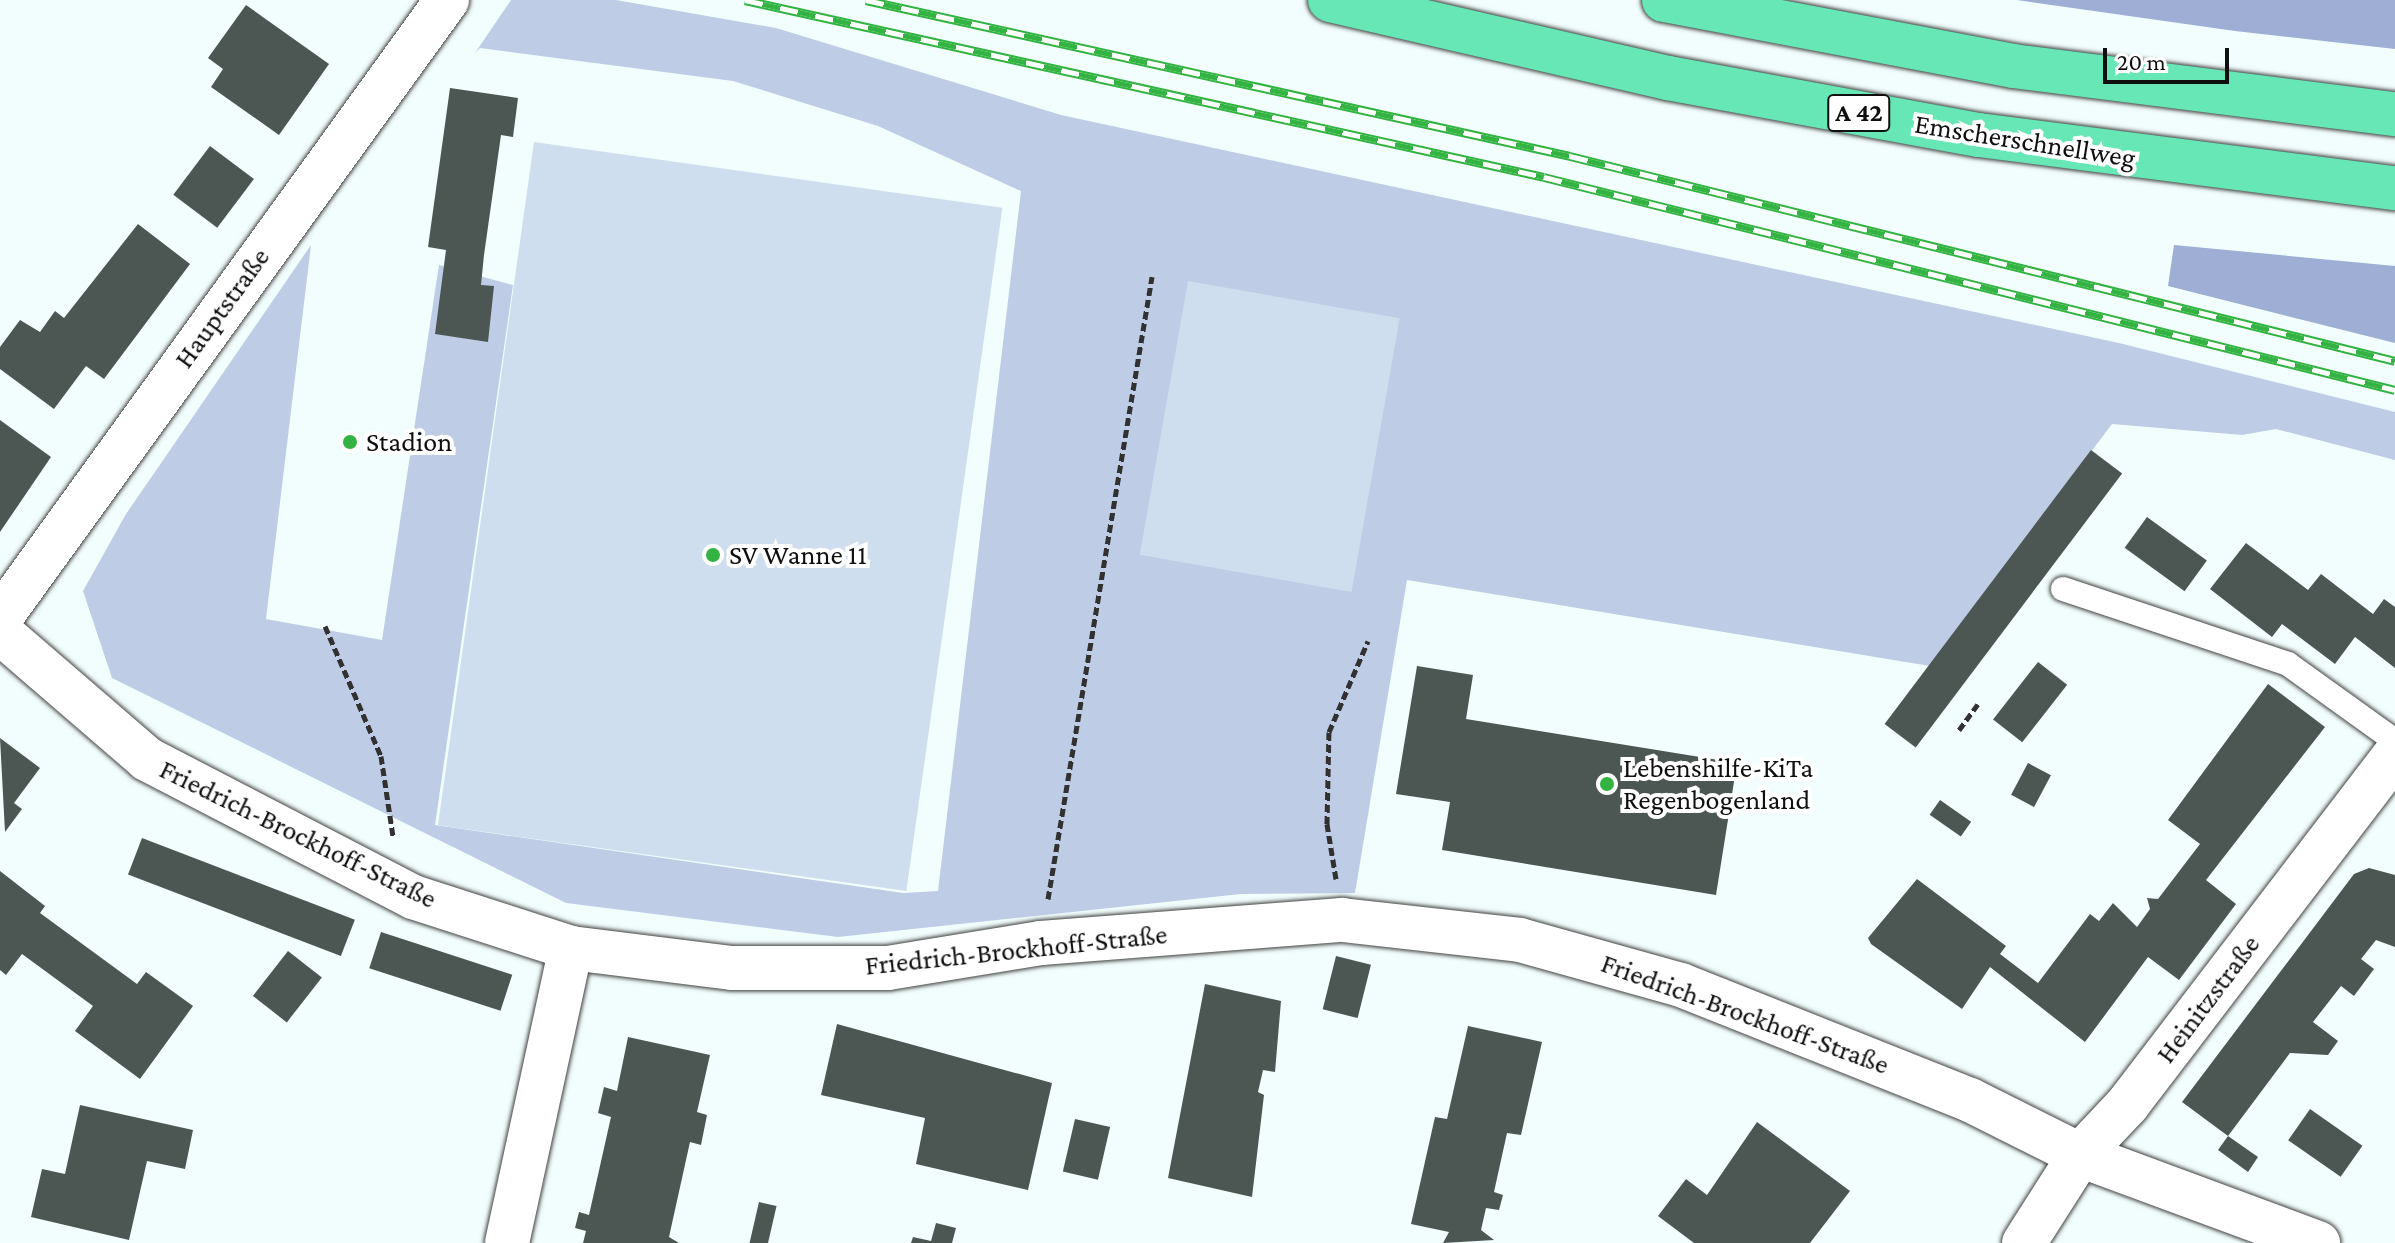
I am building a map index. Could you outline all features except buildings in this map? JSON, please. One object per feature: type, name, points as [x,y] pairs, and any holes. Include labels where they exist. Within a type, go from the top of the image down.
[{"type":"highway","name":"Emscherschnellweg","points":[[1330,0],[1668,78],[1979,135],[2395,188]]},
{"type":"highway","points":[[1664,0],[2013,66],[2395,114]]},
{"type":"street","name":"Hauptstraße","points":[[0,618],[447,0]]},
{"type":"street","name":"Friedrich-Brockhoff-Straße","points":[[0,632],[147,759],[413,897],[571,948],[732,968],[888,968],[1041,943],[1342,920],[1520,940],[1609,961],[1845,1048],[2080,1155],[2318,1243]]},
{"type":"street","name":"Heinitzstraße","points":[[2024,1243],[2080,1155],[2128,1104],[2395,755]]},
{"type":"street","points":[[507,1243],[571,948]]},
{"type":"lane","points":[[2063,589],[2288,664],[2395,741]]},
{"type":"path","points":[[1041,943],[1152,277]]},
{"type":"path","points":[[325,626],[381,756],[395,855],[413,897]]},
{"type":"path","points":[[1342,920],[1327,824],[1329,732],[1368,641]]},
{"type":"path","points":[[1959,730],[1978,704]]},
{"type":"shaded area","points":[[511,0],[616,0],[776,28],[1061,115],[2119,343],[2395,412],[2395,460],[2276,429],[2242,435],[2112,424],[1930,666],[1407,580],[1355,893],[1241,894],[838,937],[566,903],[112,678],[83,591],[126,514],[311,245],[266,619],[382,640],[439,265],[513,285],[435,825],[903,893],[938,891],[1021,191],[878,126],[733,81],[480,48],[475,53]]},
{"type":"shaded area","points":[[2017,0],[2395,0],[2395,49],[2235,31]]},
{"type":"shaded area","name":"SV Wanne 11","points":[[534,142],[1002,208],[906,891],[438,825]]},
{"type":"shaded area","points":[[2174,245],[2395,266],[2395,343],[2168,286]]},
{"type":"shaded area","points":[[1188,281],[1400,318],[1351,592],[1140,555]]},
{"type":"railway","points":[[745,0],[1544,177],[2395,390]]},
{"type":"railway","points":[[866,0],[1570,156],[2395,361]]},
{"type":"place","name":"Stadion","points":[[350,442]]},
{"type":"place","name":"SV Wanne 11","points":[[713,555]]},
{"type":"place","name":"Lebenshilfe-KiTa Regenbogenland","points":[[1607,784]]}]
